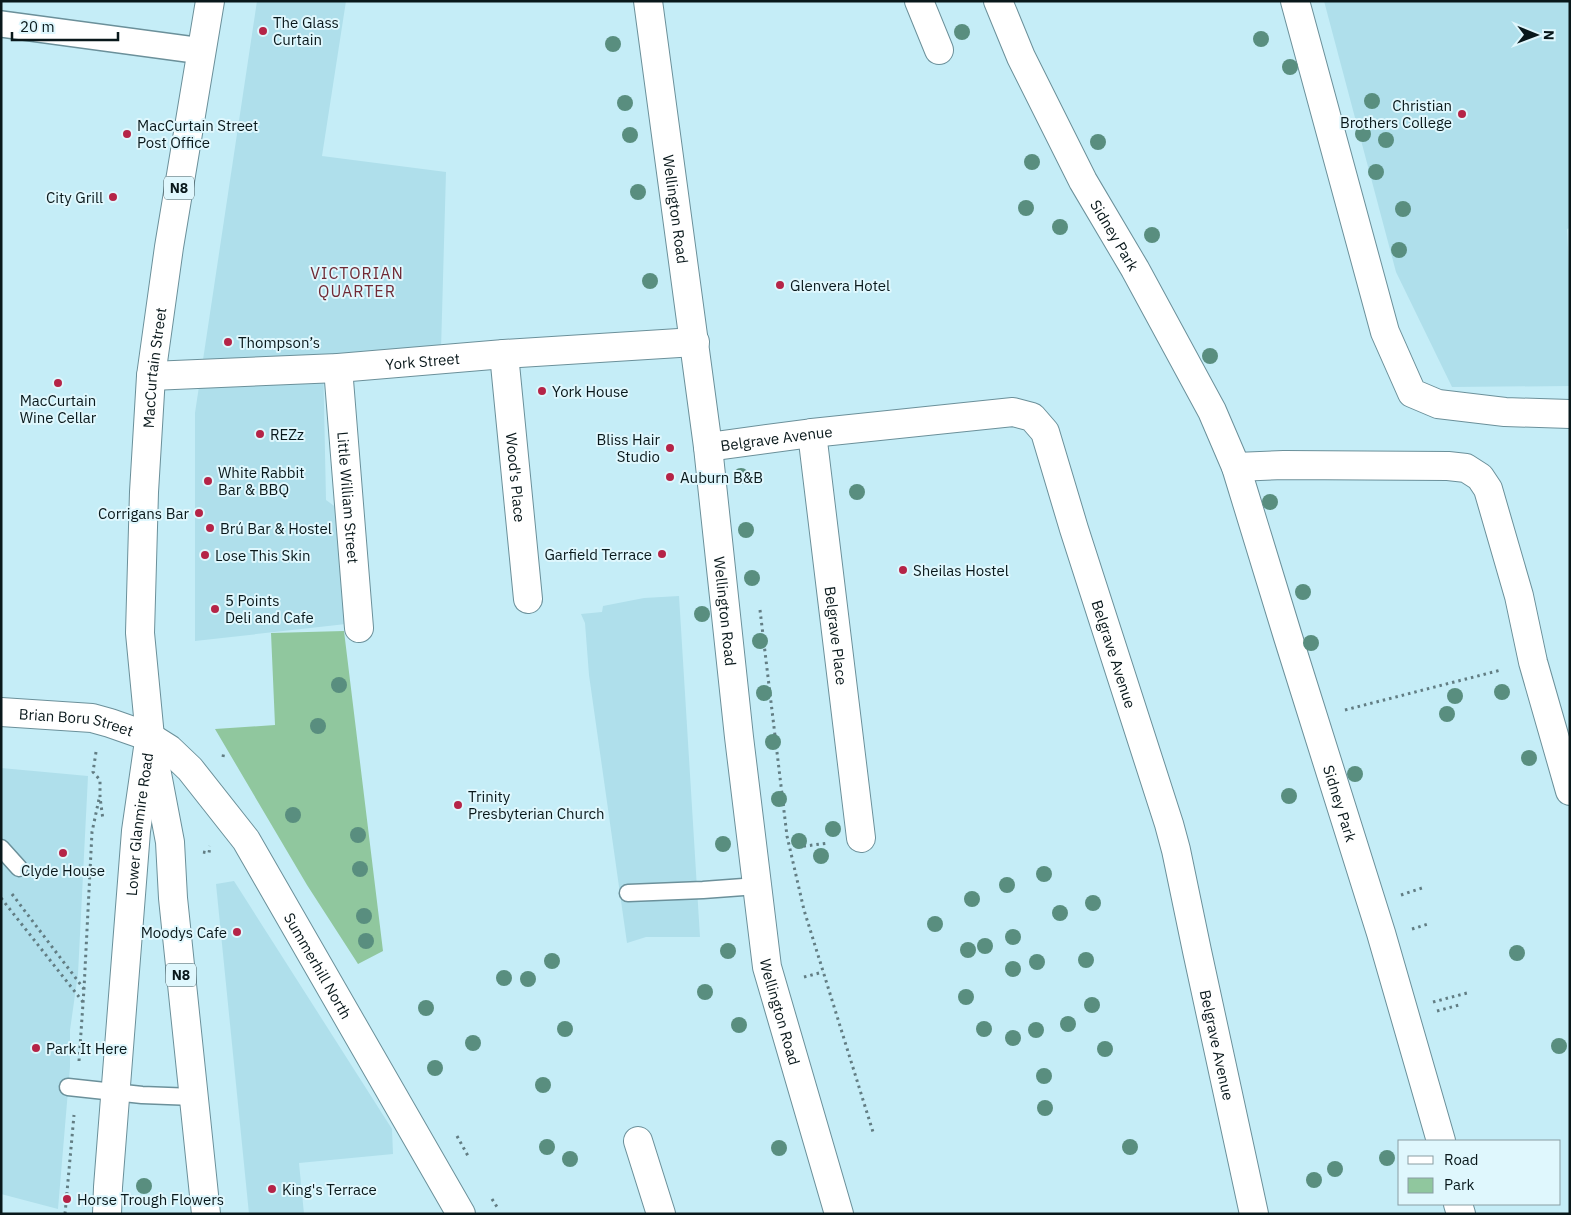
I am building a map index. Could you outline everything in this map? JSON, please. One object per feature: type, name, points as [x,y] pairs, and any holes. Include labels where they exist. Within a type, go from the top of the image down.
[{"type":"main road","name":"MacCurtain Street","points":[[150,737],[140,633],[144,492],[151,376],[169,247],[210,1]]},
{"type":"main road","name":"Wellington Road","points":[[648,1],[708,447],[738,737],[767,967],[839,1214]]},
{"type":"main road","points":[[919,1],[939,50]]},
{"type":"main road","name":"Sidney Park","points":[[998,1],[1021,57],[1083,181],[1135,269],[1203,394],[1236,467],[1380,933],[1441,1140]]},
{"type":"main road","points":[[1295,1],[1384,332],[1412,394],[1438,404],[1505,412],[1570,414]]},
{"type":"main road","name":"York Street","points":[[151,376],[338,368],[504,354],[695,342]]},
{"type":"main road","name":"Wood's Place","points":[[504,354],[528,600]]},
{"type":"main road","name":"Little William Street","points":[[338,368],[359,628]]},
{"type":"main road","name":"Belgrave Avenue","points":[[708,447],[812,433],[1013,412],[1032,417],[1045,432],[1074,529],[1172,833],[1254,1214]]},
{"type":"main road","name":"Belgrave Place","points":[[812,433],[861,838]]},
{"type":"main road","points":[[1236,467],[1284,465],[1448,466],[1466,468],[1480,477],[1488,489],[1496,511],[1519,596],[1533,662],[1570,791]]},
{"type":"main road","name":"Brian Boru Street","points":[[1,712],[92,718],[150,737]]},
{"type":"main road","name":"Lower Glanmire Road","points":[[107,1214],[136,831],[150,737]]},
{"type":"main road","name":"Lower Glanmire Road","points":[[150,737],[170,842],[173,898],[206,1214]]},
{"type":"main road","name":"Summerhill North","points":[[150,737],[169,749],[190,769],[246,840],[461,1214]]},
{"type":"main road","points":[[638,1141],[661,1214]]},
{"type":"street","points":[[1,24],[202,51]]},
{"type":"lane","points":[[1,848],[19,868]]},
{"type":"lane","points":[[628,893],[756,886]]},
{"type":"lane","points":[[68,1087],[142,1095],[194,1097]]},
{"type":"path","points":[[760,610],[787,836],[804,910],[873,1132]]},
{"type":"path","points":[[1313,718],[1533,662]]},
{"type":"path","points":[[223,757],[224,751]]},
{"type":"path","points":[[94,766],[93,772],[100,780],[104,827]]},
{"type":"path","points":[[1,898],[83,1002],[92,832],[100,797]]},
{"type":"path","points":[[797,847],[818,844]]},
{"type":"path","points":[[8,888],[84,990]]},
{"type":"path","points":[[804,977],[823,972]]},
{"type":"path","points":[[1452,1007],[1459,1005]]},
{"type":"shaded area","points":[[257,1],[346,1],[322,156],[446,172],[441,350],[323,357],[326,500],[337,508],[346,624],[195,641],[195,413]]},
{"type":"shaded area","name":"Christian Brothers College","points":[[1324,1],[1570,1],[1570,228],[1567,229],[1570,292],[1570,386],[1452,387],[1396,272]]},
{"type":"shaded area","points":[[679,596],[700,937],[646,937],[627,943],[589,675],[585,623],[581,614],[602,612],[603,606],[644,598]]},
{"type":"shaded area","points":[[1,768],[88,776],[78,974],[70,1030],[70,1067],[58,1209],[1,1194]]},
{"type":"shaded area","name":"King's Terrace","points":[[234,881],[392,1129],[393,1154],[299,1163],[304,1214],[249,1214],[216,884]]},
{"type":"green space","points":[[344,631],[383,951],[358,964],[307,885],[215,729],[275,725],[271,633]]},
{"type":"place","name":"The Glass Curtain","points":[[263,31]]},
{"type":"place","name":"Christian Brothers College","points":[[1462,114]]},
{"type":"place","name":"MacCurtain Street Post Office","points":[[127,134]]},
{"type":"place","name":"City Grill","points":[[113,197]]},
{"type":"place","name":"Glenvera Hotel","points":[[780,285]]},
{"type":"place","name":"Thompson’s","points":[[228,342]]},
{"type":"place","name":"MacCurtain Wine Cellar","points":[[58,383]]},
{"type":"place","name":"York House","points":[[542,391]]},
{"type":"place","name":"REZz","points":[[260,434]]},
{"type":"place","name":"Bliss Hair Studio","points":[[670,448]]},
{"type":"place","name":"Auburn B&B","points":[[670,477]]},
{"type":"place","name":"White Rabbit Bar & BBQ","points":[[208,481]]},
{"type":"place","name":"Corrigans Bar","points":[[199,513]]},
{"type":"place","name":"Brú Bar & Hostel","points":[[210,528]]},
{"type":"place","name":"Garfield Terrace","points":[[662,554]]},
{"type":"place","name":"Lose This Skin","points":[[205,555]]},
{"type":"place","name":"Sheilas Hostel","points":[[903,570]]},
{"type":"place","name":"5 Points Deli and Cafe","points":[[215,609]]},
{"type":"place","name":"Trinity Presbyterian Church","points":[[458,805]]},
{"type":"place","name":"Clyde House","points":[[63,853]]},
{"type":"place","name":"Moodys Cafe","points":[[237,932]]},
{"type":"place","name":"Park It Here","points":[[36,1048]]},
{"type":"place","name":"King's Terrace","points":[[272,1189]]},
{"type":"place","name":"Horse Trough Flowers","points":[[67,1199]]},
{"type":"district","name":"VICTORIAN QUARTER","points":[[357,282]]}]
